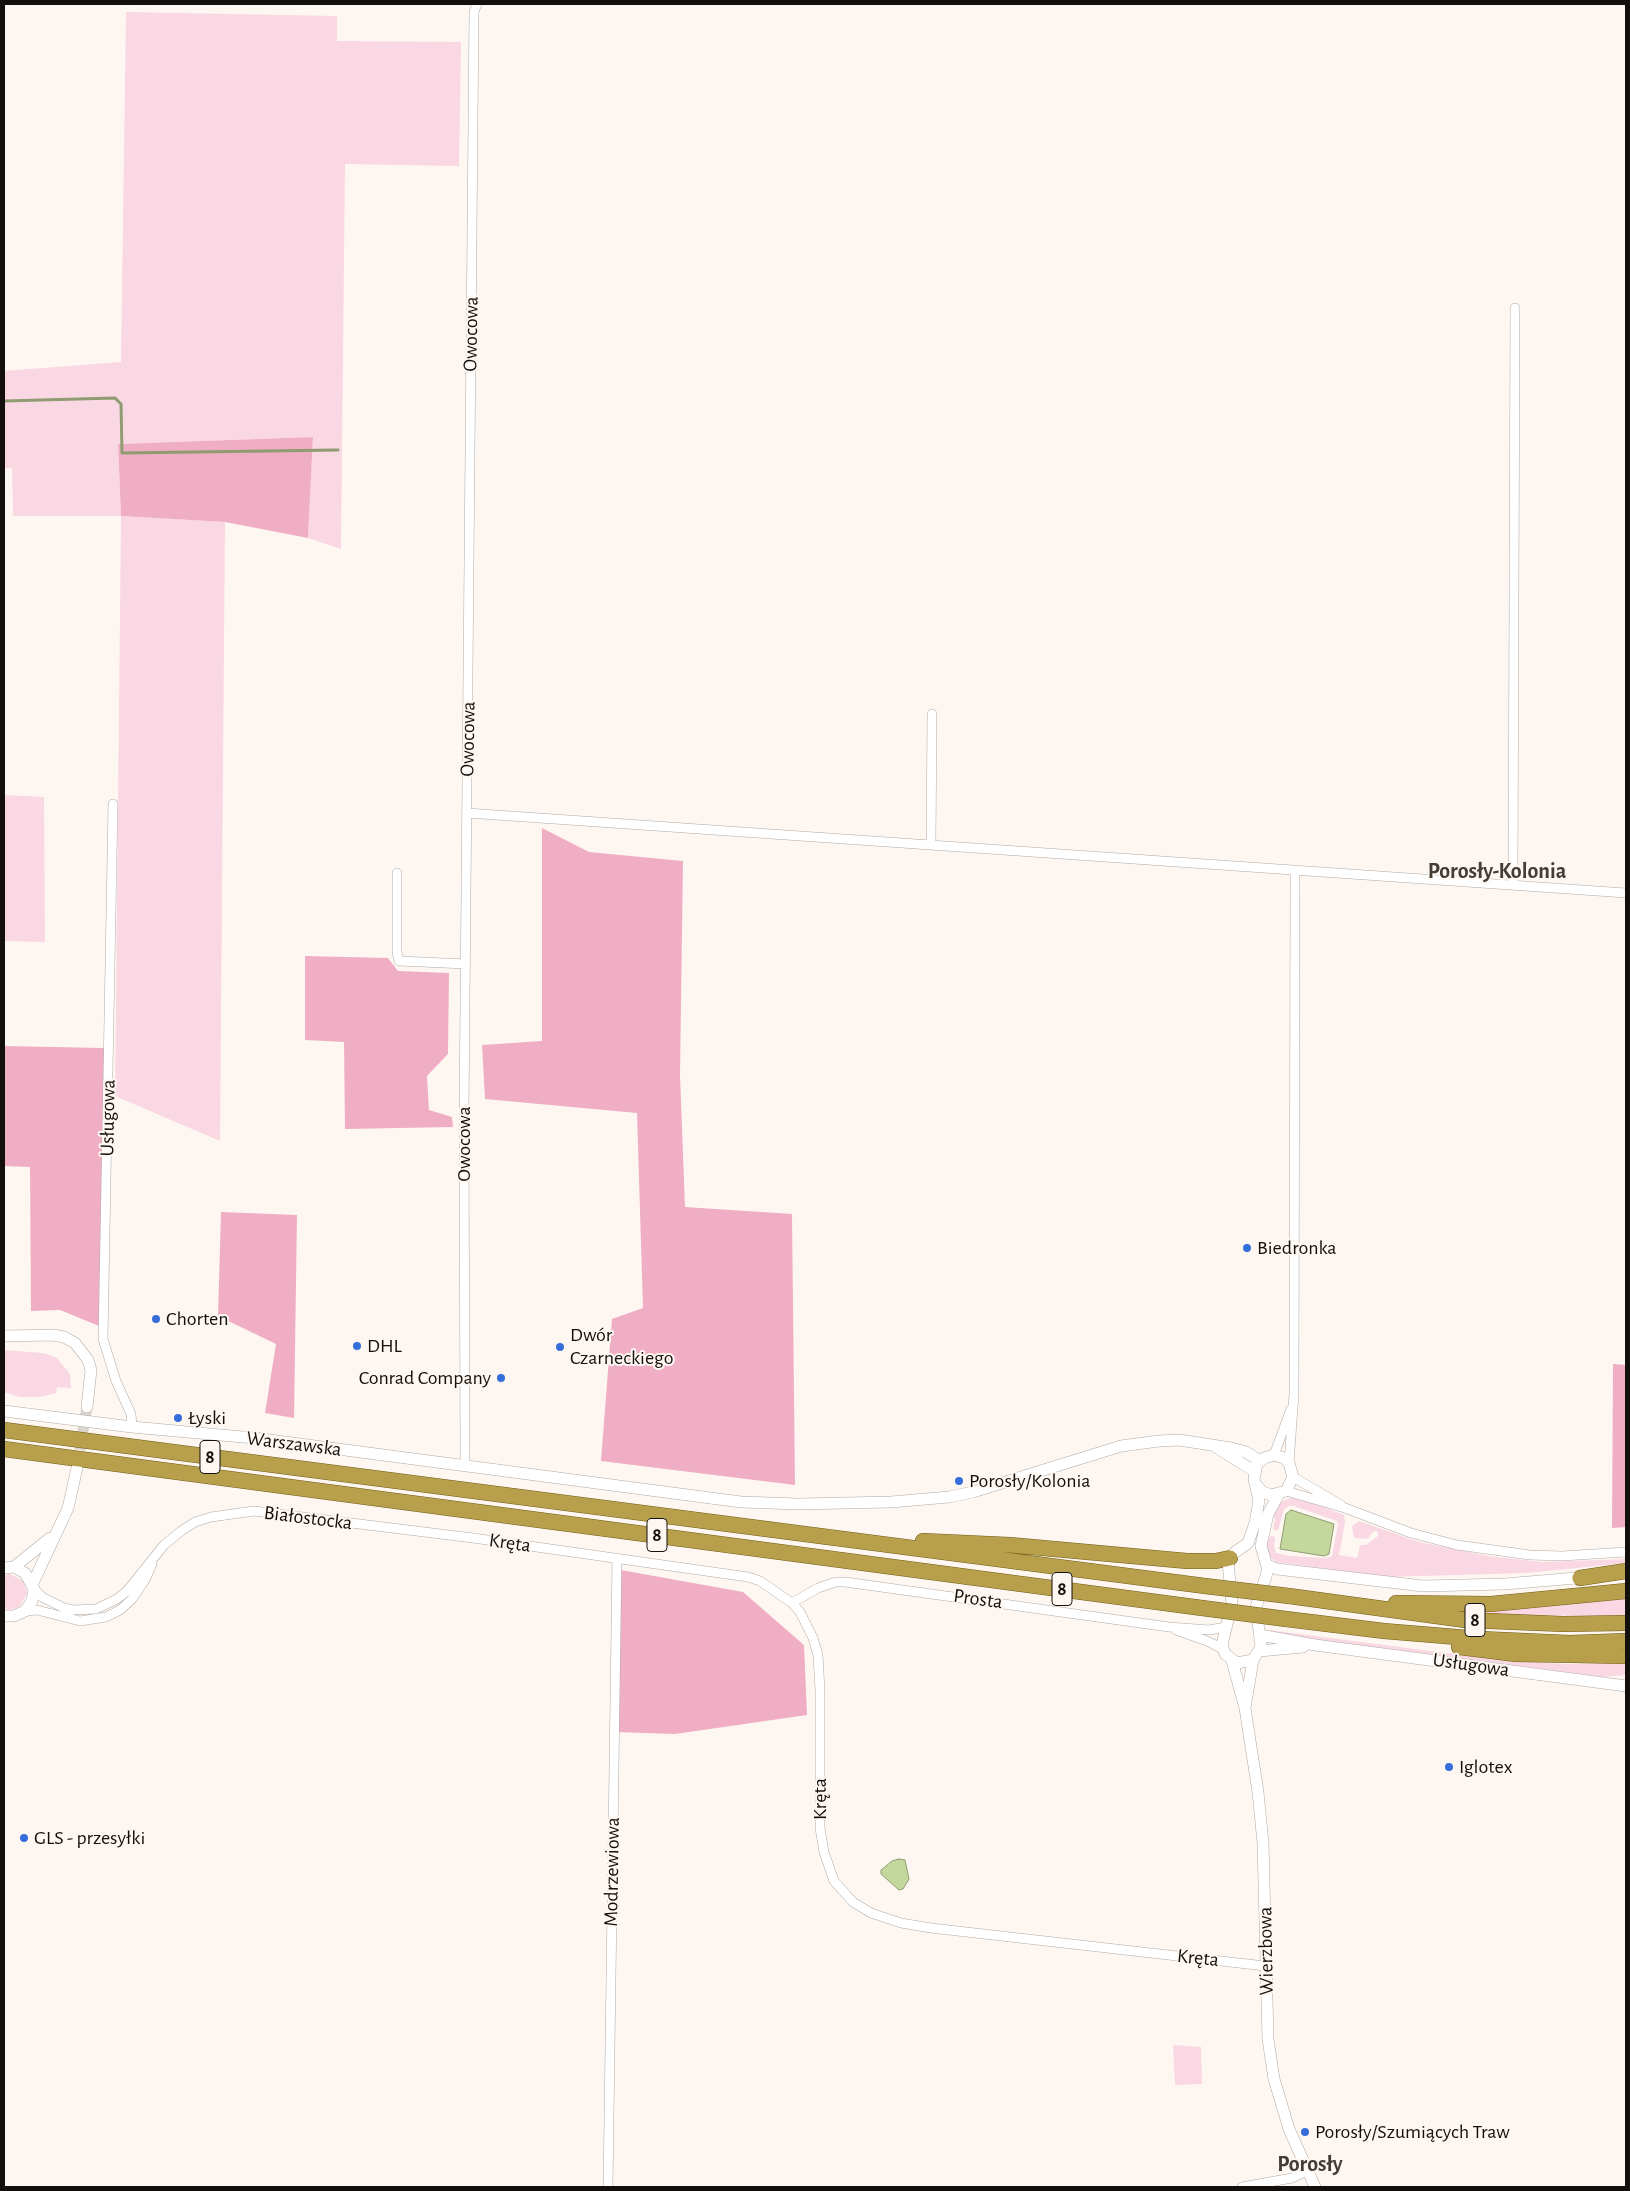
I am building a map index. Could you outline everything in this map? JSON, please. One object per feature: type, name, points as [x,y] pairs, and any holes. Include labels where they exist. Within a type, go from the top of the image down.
[{"type":"highway","name":"8","points":[[4,1430],[1465,1620],[1545,1624],[1626,1623]]},
{"type":"highway","name":"8","points":[[4,1449],[1384,1631],[1491,1640],[1570,1643],[1626,1641]]},
{"type":"highway","points":[[852,1541],[1010,1545],[1187,1561],[1216,1561],[1230,1558]]},
{"type":"highway","points":[[1580,1578],[1626,1571]]},
{"type":"highway","points":[[1326,1601],[1491,1604],[1626,1591]]},
{"type":"highway","points":[[1384,1631],[1445,1644],[1516,1654],[1626,1656]]},
{"type":"street","name":"Owocowa","points":[[465,1466],[467,813],[476,8]]},
{"type":"street","points":[[1512,884],[1515,308]]},
{"type":"street","points":[[930,845],[932,714]]},
{"type":"street","name":"Usługowa","points":[[113,804],[103,1339],[116,1381],[131,1414],[132,1427]]},
{"type":"street","points":[[467,813],[1626,893]]},
{"type":"street","points":[[1295,871],[1293,1401],[1289,1463],[1293,1477],[1345,1508],[1370,1520],[1457,1545],[1497,1552],[1562,1556],[1626,1552]]},
{"type":"street","points":[[397,873],[397,952],[399,962],[466,964]]},
{"type":"street","points":[[4,1336],[53,1335],[64,1337],[75,1343],[88,1360],[91,1370],[87,1407]]},
{"type":"street","points":[[1293,1401],[1274,1455],[1257,1466],[1257,1486],[1260,1500],[1257,1516],[1248,1543],[1230,1558],[1228,1567],[1232,1604],[1222,1640],[1223,1649],[1232,1661],[1243,1663],[1256,1655],[1315,1645]]},
{"type":"street","name":"Warszawska","points":[[4,1411],[132,1427],[245,1437],[741,1502],[863,1504],[927,1500],[962,1495],[1137,1443],[1179,1440],[1246,1452],[1257,1466]]},
{"type":"street","points":[[1274,1455],[1281,1457],[1289,1463]]},
{"type":"street","points":[[7,1616],[25,1611],[32,1601],[33,1586],[40,1563],[59,1530],[71,1496],[77,1468]]},
{"type":"street","points":[[1283,1493],[1293,1477]]},
{"type":"street","points":[[1257,1486],[1266,1494],[1283,1493],[1345,1508]]},
{"type":"street","name":"Wierzbowa","points":[[1244,1708],[1260,1635],[1256,1607],[1267,1574],[1261,1546],[1268,1514],[1283,1493]]},
{"type":"street","name":"Białostocka","points":[[33,1586],[42,1597],[64,1608],[79,1611],[96,1609],[117,1599],[126,1591],[174,1536],[195,1522],[234,1512],[254,1511],[473,1538]]},
{"type":"street","points":[[9,1567],[32,1555],[59,1530]]},
{"type":"street","name":"Kręta","points":[[473,1538],[748,1577],[772,1588],[792,1603],[807,1624],[818,1655],[820,1691],[820,1828],[824,1852],[834,1881],[853,1902],[871,1913],[901,1923],[930,1928],[1265,1966]]},
{"type":"street","points":[[1243,1548],[1251,1548],[1277,1569],[1423,1586],[1505,1584],[1626,1576]]},
{"type":"street","name":"Białostocka","points":[[25,1611],[37,1610],[80,1621],[106,1617],[120,1610],[132,1599],[145,1580],[156,1555]]},
{"type":"street","name":"Modrzewiowa","points":[[608,2187],[617,1558]]},
{"type":"street","points":[[9,1567],[25,1572],[33,1586]]},
{"type":"street","name":"Prosta","points":[[792,1603],[818,1588],[845,1582],[1169,1627],[1209,1630],[1226,1627]]},
{"type":"street","name":"Prosta","points":[[1169,1627],[1223,1649]]},
{"type":"street","points":[[1260,1635],[1315,1645]]},
{"type":"street","name":"Usługowa","points":[[1315,1645],[1626,1686]]},
{"type":"street","name":"Wierzbowa","points":[[1232,1661],[1244,1708],[1258,1792],[1263,1844],[1268,2039],[1274,2079],[1289,2129],[1315,2187]]},
{"type":"street","points":[[1242,2187],[1292,2178],[1308,2171]]},
{"type":"shaded area","points":[[126,12],[337,16],[337,41],[461,42],[459,166],[345,164],[341,549],[308,538],[313,437],[118,444],[121,516],[13,516],[12,468],[4,468],[4,371],[121,362]]},
{"type":"shaded area","points":[[313,437],[308,538],[225,522],[121,516],[118,444]]},
{"type":"shaded area","points":[[121,516],[225,522],[220,1141],[115,1096]]},
{"type":"shaded area","points":[[4,795],[44,797],[45,942],[4,941]]},
{"type":"shaded area","points":[[542,828],[589,852],[683,861],[680,1075],[685,1207],[792,1214],[795,1485],[601,1461],[612,1319],[643,1308],[637,1113],[485,1099],[482,1045],[542,1041]]},
{"type":"shaded area","points":[[305,956],[388,958],[398,971],[449,973],[448,1054],[427,1076],[429,1110],[452,1117],[453,1127],[345,1129],[344,1042],[305,1040]]},
{"type":"shaded area","points":[[4,1046],[105,1048],[99,1326],[60,1310],[31,1311],[30,1167],[4,1166]]},
{"type":"shaded area","points":[[221,1212],[297,1215],[294,1418],[265,1413],[276,1344],[218,1316]]},
{"type":"shaded area","points":[[4,1350],[43,1353],[57,1358],[70,1374],[71,1388],[57,1387],[56,1393],[39,1397],[20,1397],[4,1392]]},
{"type":"shaded area","points":[[1613,1364],[1626,1365],[1626,1527],[1612,1528]]},
{"type":"shaded area","points":[[1290,1498],[1300,1498],[1344,1515],[1345,1522],[1339,1555],[1357,1558],[1360,1545],[1366,1545],[1378,1536],[1378,1532],[1374,1531],[1367,1539],[1354,1538],[1352,1526],[1359,1521],[1419,1542],[1488,1556],[1542,1562],[1626,1559],[1626,1563],[1527,1573],[1387,1577],[1276,1562],[1266,1554],[1265,1544],[1271,1536],[1275,1537],[1274,1547],[1276,1553],[1290,1556],[1326,1558],[1332,1556],[1337,1521],[1291,1505],[1284,1509],[1278,1531],[1273,1529],[1275,1520],[1273,1513],[1279,1503]]},
{"type":"shaded area","points":[[1291,1510],[1334,1524],[1329,1554],[1324,1556],[1280,1549],[1286,1514]]},
{"type":"shaded area","points":[[621,1570],[743,1592],[804,1645],[807,1715],[675,1734],[615,1732]]},
{"type":"shaded area","points":[[10,1574],[24,1581],[27,1594],[19,1607],[9,1610],[4,1609],[4,1575]]},
{"type":"shaded area","points":[[1626,1598],[1626,1616],[1508,1615],[1460,1611]]},
{"type":"shaded area","points":[[1269,1630],[1500,1660],[1567,1664],[1626,1663],[1626,1675],[1602,1677],[1275,1634]]},
{"type":"shaded area","points":[[905,1860],[909,1879],[903,1889],[899,1890],[881,1874],[881,1870],[892,1861]]},
{"type":"shaded area","points":[[1173,2045],[1201,2047],[1202,2084],[1175,2085]]},
{"type":"waterway","points":[[4,401],[115,398],[121,404],[122,453],[338,450]]},
{"type":"tunnel","points":[[77,1466],[87,1407]]},
{"type":"place","name":"Biedronka","points":[[1247,1248]]},
{"type":"place","name":"Chorten","points":[[156,1319]]},
{"type":"place","name":"DHL","points":[[357,1346]]},
{"type":"place","name":"Dwór Czarneckiego","points":[[560,1347]]},
{"type":"place","name":"Conrad Company","points":[[501,1378]]},
{"type":"place","name":"Łyski","points":[[178,1418]]},
{"type":"place","name":"Porosły/Kolonia","points":[[959,1481]]},
{"type":"place","name":"Iglotex","points":[[1449,1767]]},
{"type":"place","name":"GLS - przesyłki","points":[[24,1838]]},
{"type":"place","name":"Porosły/Szumiących Traw","points":[[1305,2132]]},
{"type":"district","name":"Porosły-Kolonia","points":[[1497,871]]},
{"type":"district","name":"Porosły","points":[[1310,2164]]}]
